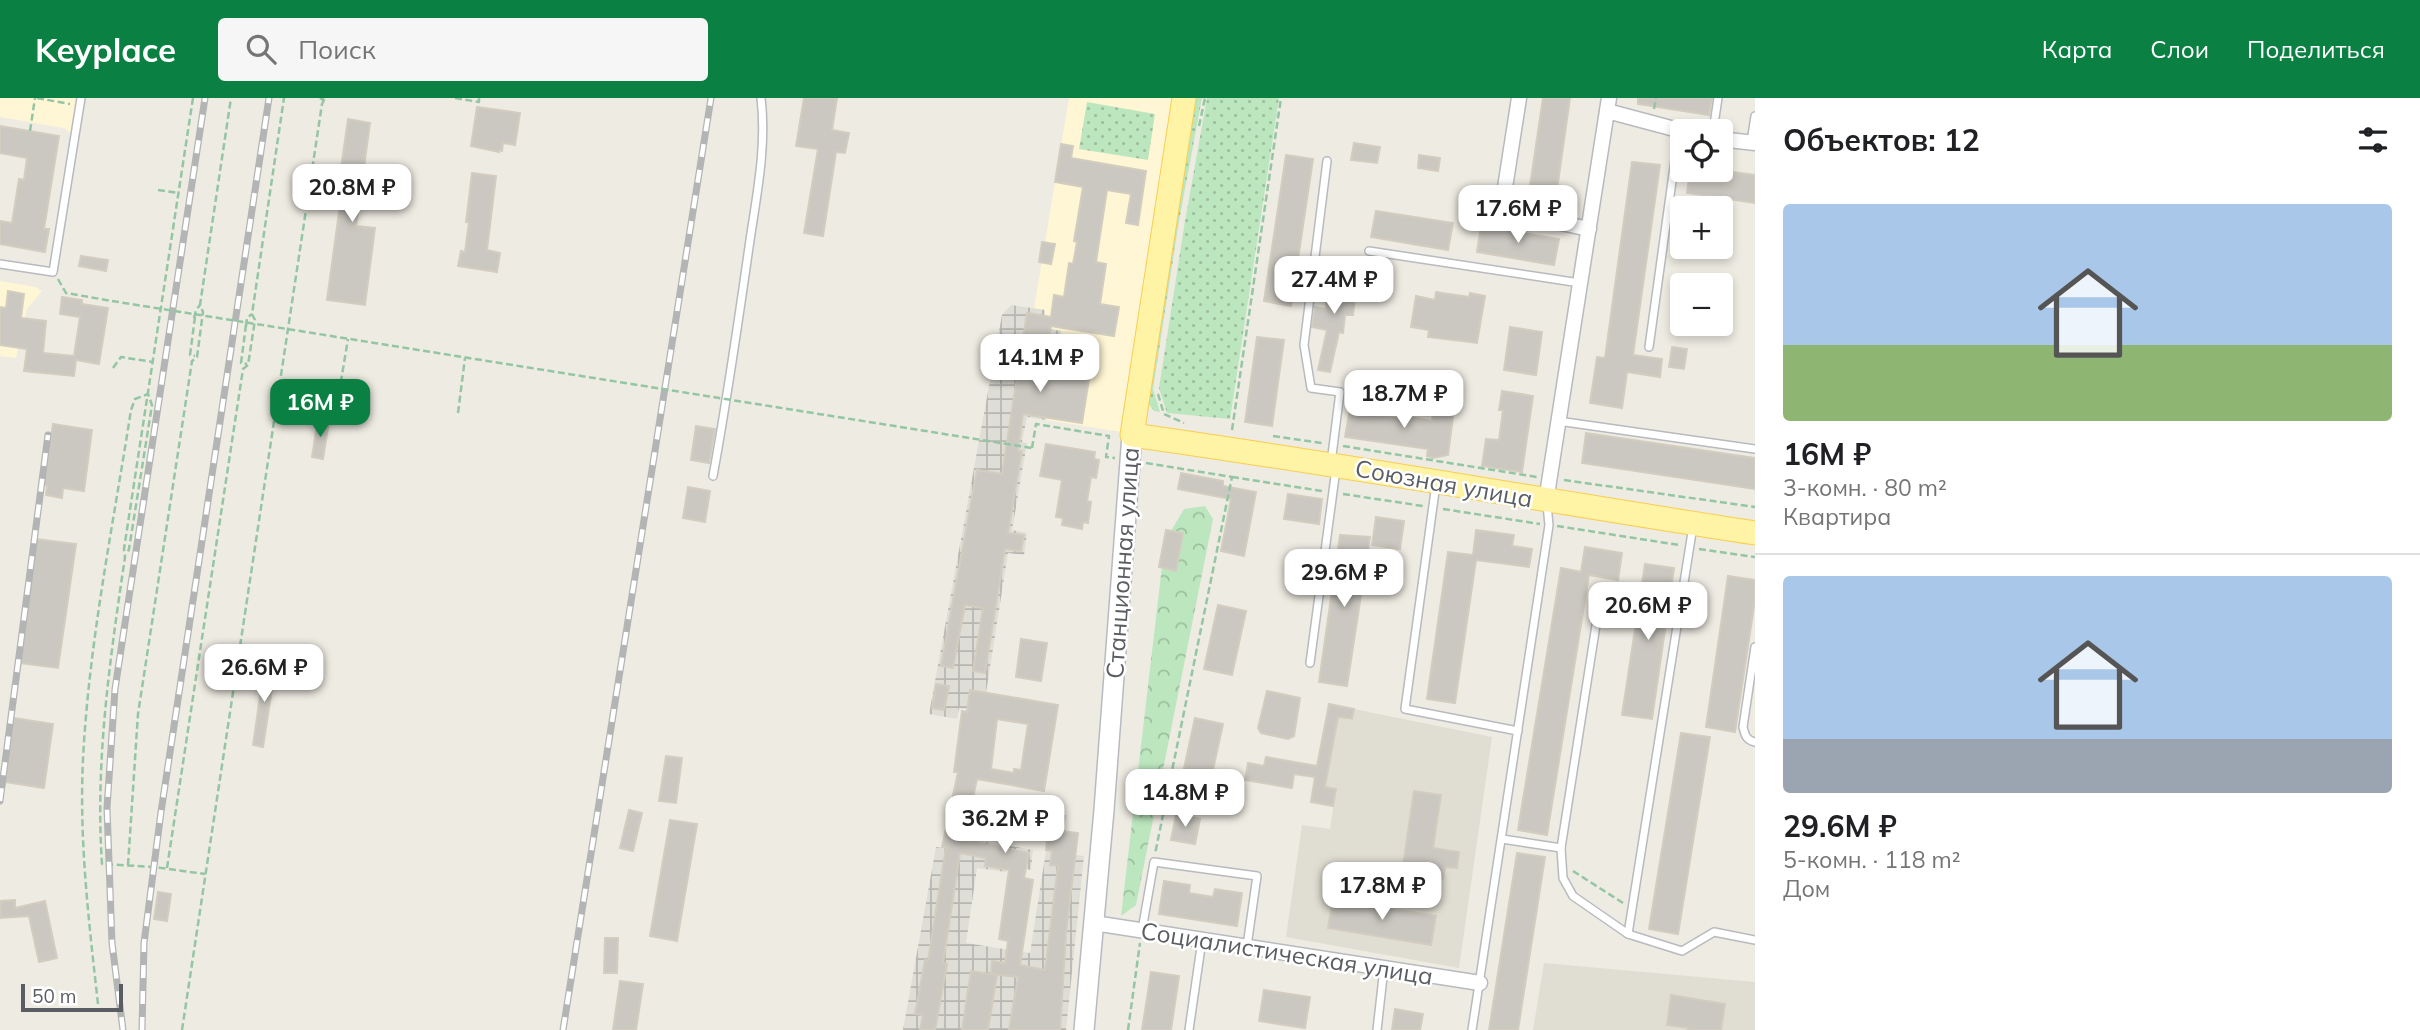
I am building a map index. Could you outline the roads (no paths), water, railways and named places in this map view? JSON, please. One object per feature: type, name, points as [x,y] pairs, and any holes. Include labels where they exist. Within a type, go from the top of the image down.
[{"type":"main road","name":"Станционная улица","points":[[1084,1030],[1132,435],[1184,98]]},
{"type":"main road","name":"Союзная улица","points":[[1132,435],[1334,458],[1436,482],[1547,490],[1694,523],[1755,533]]},
{"type":"street","points":[[1519,98],[1504,194],[1507,204],[1515,213],[1589,229]]},
{"type":"street","points":[[1547,490],[1607,105],[1670,127]]},
{"type":"street","points":[[1733,141],[1753,143]]},
{"type":"street","name":"Социалистическая улица","points":[[1094,923],[1480,983]]},
{"type":"lane","points":[[713,476],[730,382],[761,160],[764,121],[761,98]]},
{"type":"lane","points":[[1715,119],[1718,98]]},
{"type":"lane","points":[[0,264],[53,272],[81,102]]},
{"type":"lane","points":[[1753,143],[1755,116]]},
{"type":"lane","points":[[1310,663],[1333,493],[1339,392],[1311,388],[1304,345],[1327,161]]},
{"type":"lane","points":[[1649,346],[1673,182]]},
{"type":"lane","points":[[1369,251],[1580,283]]},
{"type":"lane","points":[[1557,421],[1755,449]]},
{"type":"lane","points":[[1436,482],[1405,709],[1518,732]]},
{"type":"lane","points":[[1472,1030],[1549,525],[1547,490]]},
{"type":"lane","points":[[1628,934],[1694,523]]},
{"type":"lane","points":[[1602,587],[1561,848],[1563,878],[1573,896],[1628,934],[1682,951],[1714,932],[1755,940]]},
{"type":"lane","points":[[1755,647],[1742,727],[1749,741],[1755,742]]},
{"type":"lane","points":[[1502,839],[1561,848]]},
{"type":"lane","points":[[1142,930],[1154,862],[1257,876],[1247,946]]},
{"type":"lane","points":[[1189,1030],[1202,940]]},
{"type":"lane","points":[[1377,1030],[1384,968]]},
{"type":"railway","points":[[123,1030],[112,943],[107,808],[115,689],[205,98]]},
{"type":"railway","points":[[142,1030],[144,943],[161,812],[269,98]]},
{"type":"railway","points":[[563,1030],[711,98]]},
{"type":"railway","points":[[0,801],[48,435]]}]
